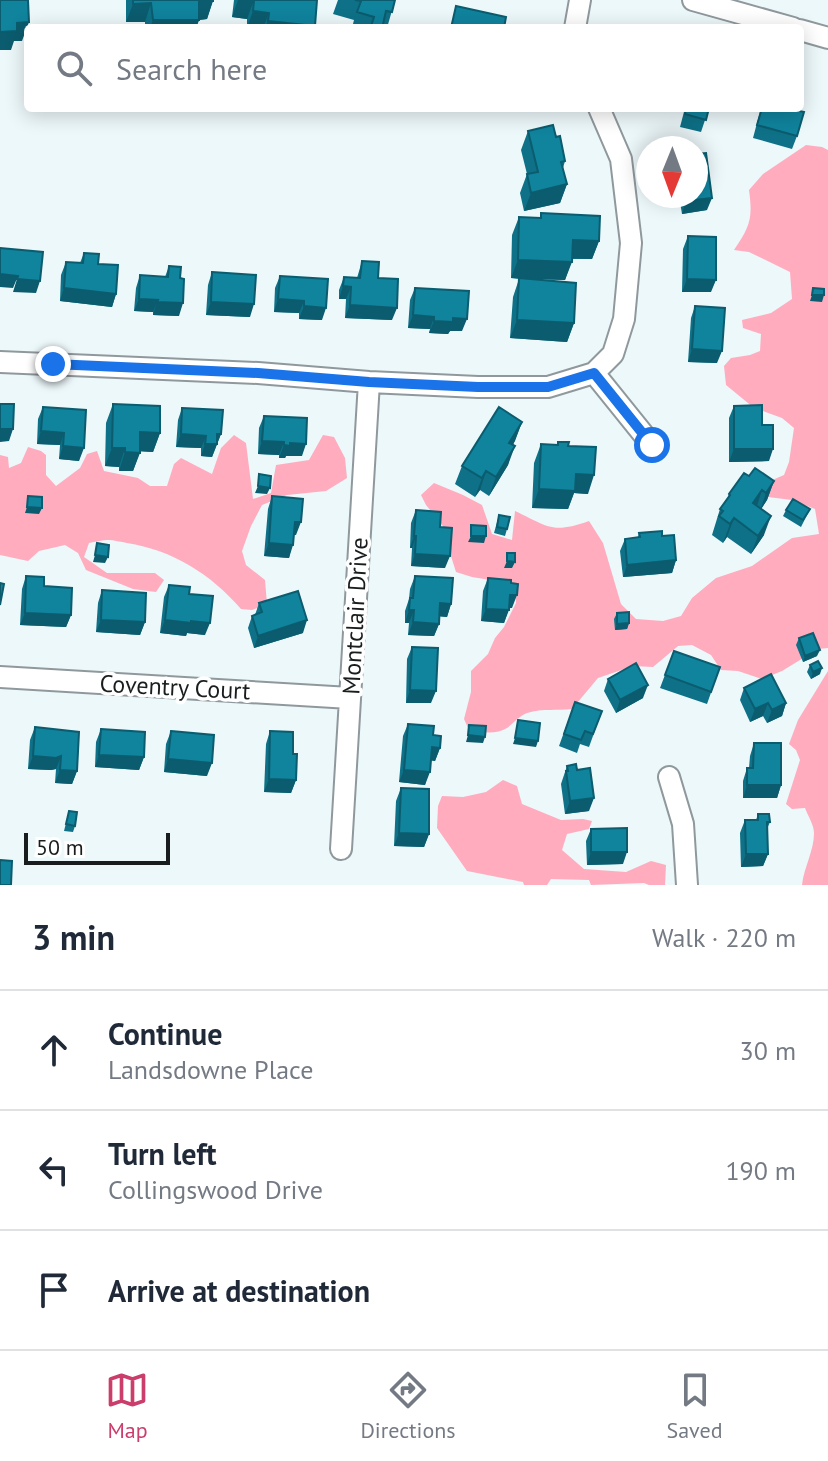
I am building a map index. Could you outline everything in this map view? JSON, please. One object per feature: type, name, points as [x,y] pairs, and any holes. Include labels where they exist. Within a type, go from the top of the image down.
[{"type":"street","points":[[576,24],[580,0]]},
{"type":"street","points":[[693,0],[779,24]]},
{"type":"street","points":[[804,31],[828,38]]},
{"type":"street","points":[[0,362],[258,373],[478,387],[548,387],[594,373],[613,354],[624,319],[631,243],[621,159],[601,112]]},
{"type":"street","points":[[594,373],[652,445]]},
{"type":"street","name":"Montclair Drive","points":[[341,849],[369,382]]},
{"type":"street","name":"Coventry Court","points":[[0,677],[350,698]]},
{"type":"street","points":[[669,777],[683,824],[687,885]]},
{"type":"shaded area","points":[[806,145],[828,150],[828,648],[818,649],[762,679],[738,671],[721,670],[711,655],[692,645],[678,646],[653,667],[633,666],[598,678],[572,709],[527,713],[498,732],[469,730],[464,719],[471,692],[471,671],[488,654],[504,627],[516,603],[515,584],[456,572],[450,553],[450,535],[421,495],[434,483],[482,505],[492,534],[512,540],[515,511],[558,528],[589,521],[603,543],[621,604],[636,619],[663,621],[681,616],[692,598],[716,578],[752,566],[792,538],[819,534],[815,509],[792,500],[768,497],[763,484],[784,475],[794,428],[782,418],[754,408],[726,385],[724,366],[731,358],[760,351],[761,334],[743,328],[742,320],[771,313],[792,299],[790,272],[749,252],[734,250],[749,222],[749,190],[763,174]]},
{"type":"shaded area","points":[[234,435],[246,443],[253,499],[271,493],[276,465],[309,460],[323,435],[334,437],[345,458],[347,478],[326,491],[287,495],[262,505],[242,551],[246,565],[265,580],[267,604],[252,610],[241,609],[217,585],[190,566],[160,551],[118,541],[89,543],[84,557],[107,573],[155,573],[164,580],[156,592],[133,589],[86,570],[78,553],[65,545],[39,551],[28,561],[0,555],[0,455],[8,457],[9,468],[21,463],[28,447],[41,451],[46,455],[46,475],[56,486],[80,468],[87,454],[97,451],[104,471],[138,478],[150,486],[167,486],[174,464],[181,458],[212,474],[221,448]]},
{"type":"shaded area","points":[[828,671],[828,885],[802,885],[814,830],[805,808],[792,809],[786,804],[800,760],[789,744],[798,720]]},
{"type":"shaded area","points":[[503,780],[517,786],[522,804],[561,820],[592,821],[589,829],[567,834],[562,850],[584,869],[626,872],[651,861],[666,865],[665,885],[591,885],[589,880],[551,879],[547,885],[524,885],[523,882],[467,871],[437,828],[438,806],[442,796],[463,797],[486,792]]},
{"type":"building","points":[[0,0],[28,0],[29,22],[17,23],[17,31],[0,32]]},
{"type":"building","points":[[133,0],[213,1],[199,1],[199,20],[153,20],[151,3],[133,4]]},
{"type":"building","points":[[254,0],[317,0],[315,24],[268,21],[269,13],[253,11]]},
{"type":"building","points":[[355,0],[395,0],[392,12],[386,11],[383,24],[372,24],[374,17],[357,12],[361,1]]},
{"type":"building","points":[[456,6],[506,17],[505,24],[452,24]]},
{"type":"building","points":[[685,112],[708,112],[706,120]]},
{"type":"building","points":[[761,112],[804,112],[797,136],[757,125]]},
{"type":"building","points":[[553,125],[556,137],[560,136],[565,161],[561,162],[567,184],[531,193],[527,174],[538,172],[528,131]]},
{"type":"building","points":[[708,168],[712,198],[708,198]]},
{"type":"building","points":[[541,213],[600,216],[599,241],[573,240],[572,262],[518,260],[519,217],[541,218]]},
{"type":"building","points":[[688,236],[716,237],[716,280],[687,279]]},
{"type":"building","points":[[0,248],[43,252],[40,281],[0,274]]},
{"type":"building","points":[[84,253],[99,254],[98,264],[118,265],[116,294],[64,288],[66,262],[83,263]]},
{"type":"building","points":[[362,261],[379,262],[378,278],[398,279],[397,308],[350,305],[351,287],[343,286],[344,277],[360,278]]},
{"type":"building","points":[[169,266],[181,267],[183,303],[139,299],[140,275],[168,277]]},
{"type":"building","points":[[212,272],[256,275],[254,304],[211,302]]},
{"type":"building","points":[[280,276],[328,279],[326,308],[304,306],[304,301],[278,299]]},
{"type":"building","points":[[519,278],[576,283],[574,323],[517,320]]},
{"type":"building","points":[[415,288],[469,291],[467,319],[434,321],[434,317],[413,315]]},
{"type":"building","points":[[813,288],[824,289],[824,295],[812,295]]},
{"type":"building","points":[[695,306],[725,308],[722,351],[692,349]]},
{"type":"building","points":[[0,404],[14,404],[13,429],[0,429]]},
{"type":"building","points":[[113,404],[160,406],[160,433],[140,432],[140,453],[112,448]]},
{"type":"building","points":[[762,405],[762,425],[773,425],[773,449],[734,449],[734,406]]},
{"type":"building","points":[[43,407],[86,410],[84,448],[63,446],[64,433],[41,431]]},
{"type":"building","points":[[499,407],[522,422],[509,443],[515,446],[496,477],[486,471],[482,478],[462,466]]},
{"type":"building","points":[[182,408],[223,410],[217,444],[205,444],[206,436],[181,434]]},
{"type":"building","points":[[264,416],[307,418],[306,444],[290,443],[290,446],[284,445],[284,442],[262,441]]},
{"type":"building","points":[[558,442],[569,442],[568,446],[596,447],[594,475],[576,474],[575,491],[539,489],[541,444],[558,445]]},
{"type":"building","points":[[755,468],[774,481],[766,493],[762,490],[753,503],[771,516],[758,536],[734,518],[730,524],[719,516],[723,511],[720,509],[744,473],[749,476]]},
{"type":"building","points":[[259,474],[271,476],[270,488],[258,486]]},
{"type":"building","points":[[28,496],[42,497],[42,508],[27,507]]},
{"type":"building","points":[[272,496],[303,499],[301,522],[295,522],[293,545],[269,543]]},
{"type":"building","points":[[793,499],[810,509],[803,520],[786,510]]},
{"type":"building","points":[[416,510],[441,512],[440,527],[452,528],[450,556],[415,554]]},
{"type":"building","points":[[499,515],[510,517],[507,529],[497,527]]},
{"type":"building","points":[[471,525],[486,526],[486,536],[471,536]]},
{"type":"building","points":[[662,531],[662,536],[674,535],[676,560],[627,565],[625,539],[640,537],[639,533]]},
{"type":"building","points":[[97,543],[109,545],[108,557],[95,555]]},
{"type":"building","points":[[507,553],[515,553],[515,562],[507,561]]},
{"type":"building","points":[[26,576],[44,577],[44,586],[72,588],[71,615],[25,613]]},
{"type":"building","points":[[415,576],[453,578],[451,604],[440,603],[439,624],[413,622],[414,610],[409,610]]},
{"type":"building","points":[[488,578],[511,580],[511,583],[518,584],[517,595],[510,595],[509,610],[486,609]]},
{"type":"building","points":[[0,583],[4,584],[0,605]]},
{"type":"building","points":[[169,585],[190,587],[189,594],[213,596],[210,623],[165,620]]},
{"type":"building","points":[[102,590],[146,593],[145,622],[101,620]]},
{"type":"building","points":[[298,591],[307,620],[258,636],[252,616],[262,612],[259,603]]},
{"type":"building","points":[[629,612],[629,623],[617,624],[617,613]]},
{"type":"building","points":[[813,633],[820,650],[805,656],[799,638]]},
{"type":"building","points":[[412,647],[438,648],[436,691],[410,690]]},
{"type":"building","points":[[674,651],[720,667],[711,692],[665,675]]},
{"type":"building","points":[[818,661],[822,668],[813,672],[810,665]]},
{"type":"building","points":[[636,663],[648,685],[620,700],[608,679]]},
{"type":"building","points":[[771,674],[786,703],[772,710],[768,703],[755,709],[744,688]]},
{"type":"building","points":[[575,702],[602,711],[593,734],[585,731],[581,740],[564,734]]},
{"type":"building","points":[[518,720],[540,723],[538,741],[515,738]]},
{"type":"building","points":[[408,724],[434,726],[433,735],[441,736],[440,748],[432,747],[430,772],[404,770]]},
{"type":"building","points":[[469,725],[486,726],[485,737],[468,735]]},
{"type":"building","points":[[35,727],[79,732],[77,771],[60,770],[61,756],[33,756]]},
{"type":"building","points":[[101,729],[145,732],[144,757],[99,755]]},
{"type":"building","points":[[171,731],[214,735],[212,763],[168,759]]},
{"type":"building","points":[[270,731],[293,732],[293,754],[297,754],[296,780],[269,779]]},
{"type":"building","points":[[754,743],[781,743],[781,785],[747,785],[747,768],[753,768]]},
{"type":"building","points":[[576,764],[577,770],[590,768],[594,798],[570,801],[566,771],[567,766]]},
{"type":"building","points":[[401,788],[429,789],[429,834],[399,833]]},
{"type":"building","points":[[69,811],[77,812],[75,826],[66,824]]},
{"type":"building","points":[[758,814],[769,814],[768,854],[746,854],[745,820],[758,820]]},
{"type":"building","points":[[627,828],[627,852],[591,852],[591,829]]},
{"type":"building","points":[[0,860],[12,861],[11,885],[0,885]]},
{"type":"route","points":[[53,364],[478,387],[548,387],[594,373],[652,445]]}]
